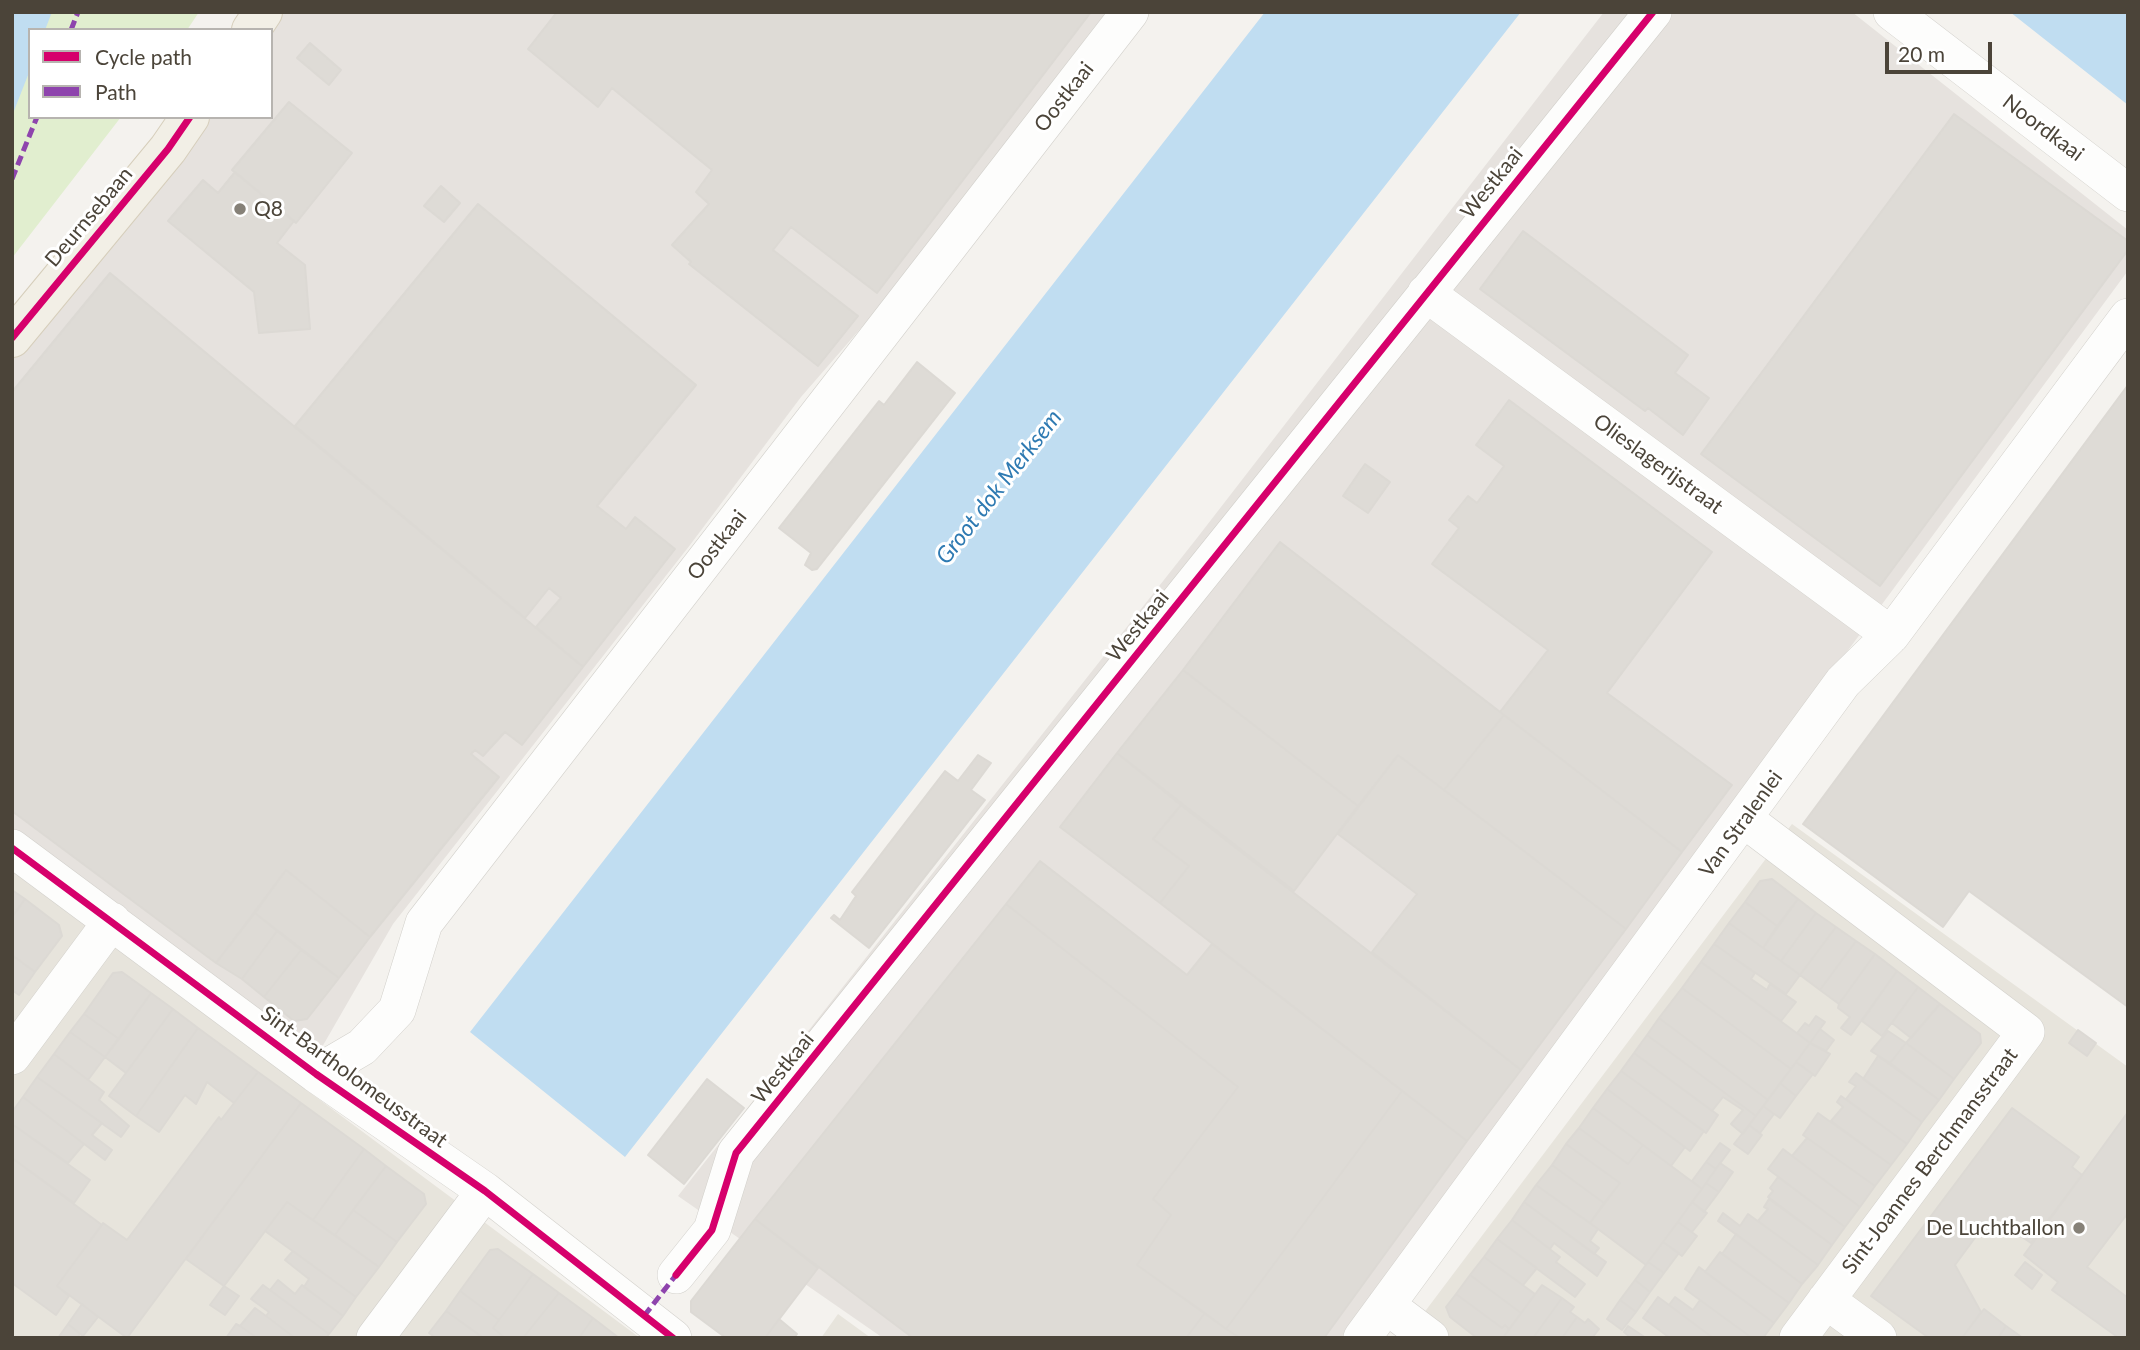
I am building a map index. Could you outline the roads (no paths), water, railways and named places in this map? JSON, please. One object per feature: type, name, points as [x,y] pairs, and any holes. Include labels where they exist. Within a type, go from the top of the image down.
[{"type":"main road","points":[[252,28],[263,12]]},
{"type":"main road","name":"Deurnsebaan","points":[[12,338],[168,149],[189,119]]},
{"type":"street","name":"Oostkaai","points":[[316,1074],[362,1046],[397,1010],[409,979],[424,923],[1130,12]]},
{"type":"street","name":"Westkaai","points":[[676,1275],[712,1230],[736,1153],[1653,12]]},
{"type":"street","name":"Noordkaai","points":[[1892,12],[2128,193]]},
{"type":"street","name":"Olieslagerijstraat","points":[[1426,293],[1891,635]]},
{"type":"street","name":"Van Stralenlei","points":[[1362,1338],[1843,682],[1891,635],[2128,317]]},
{"type":"street","name":"Sint-Joannes Berchmansstraat","points":[[1744,819],[2026,1032],[1798,1338]]},
{"type":"street","name":"Sint-Bartholomeusstraat","points":[[12,848],[316,1074],[485,1191],[673,1338]]},
{"type":"street","points":[[12,1056],[111,921]]},
{"type":"street","points":[[375,1338],[485,1191]]},
{"type":"street","points":[[1826,1300],[1878,1338]]},
{"type":"street","points":[[1386,1305],[1430,1338]]},
{"type":"water","points":[[12,12],[52,12],[46,28],[28,28],[28,75],[12,116]]},
{"type":"water","name":"Groot dok Merksem","points":[[1265,12],[1521,12],[625,1157],[470,1032]]},
{"type":"water","points":[[2010,12],[2128,12],[2128,105]]},
{"type":"place","name":"Q8","points":[[240,209]]},
{"type":"place","name":"De Luchtballon","points":[[2079,1228]]}]
